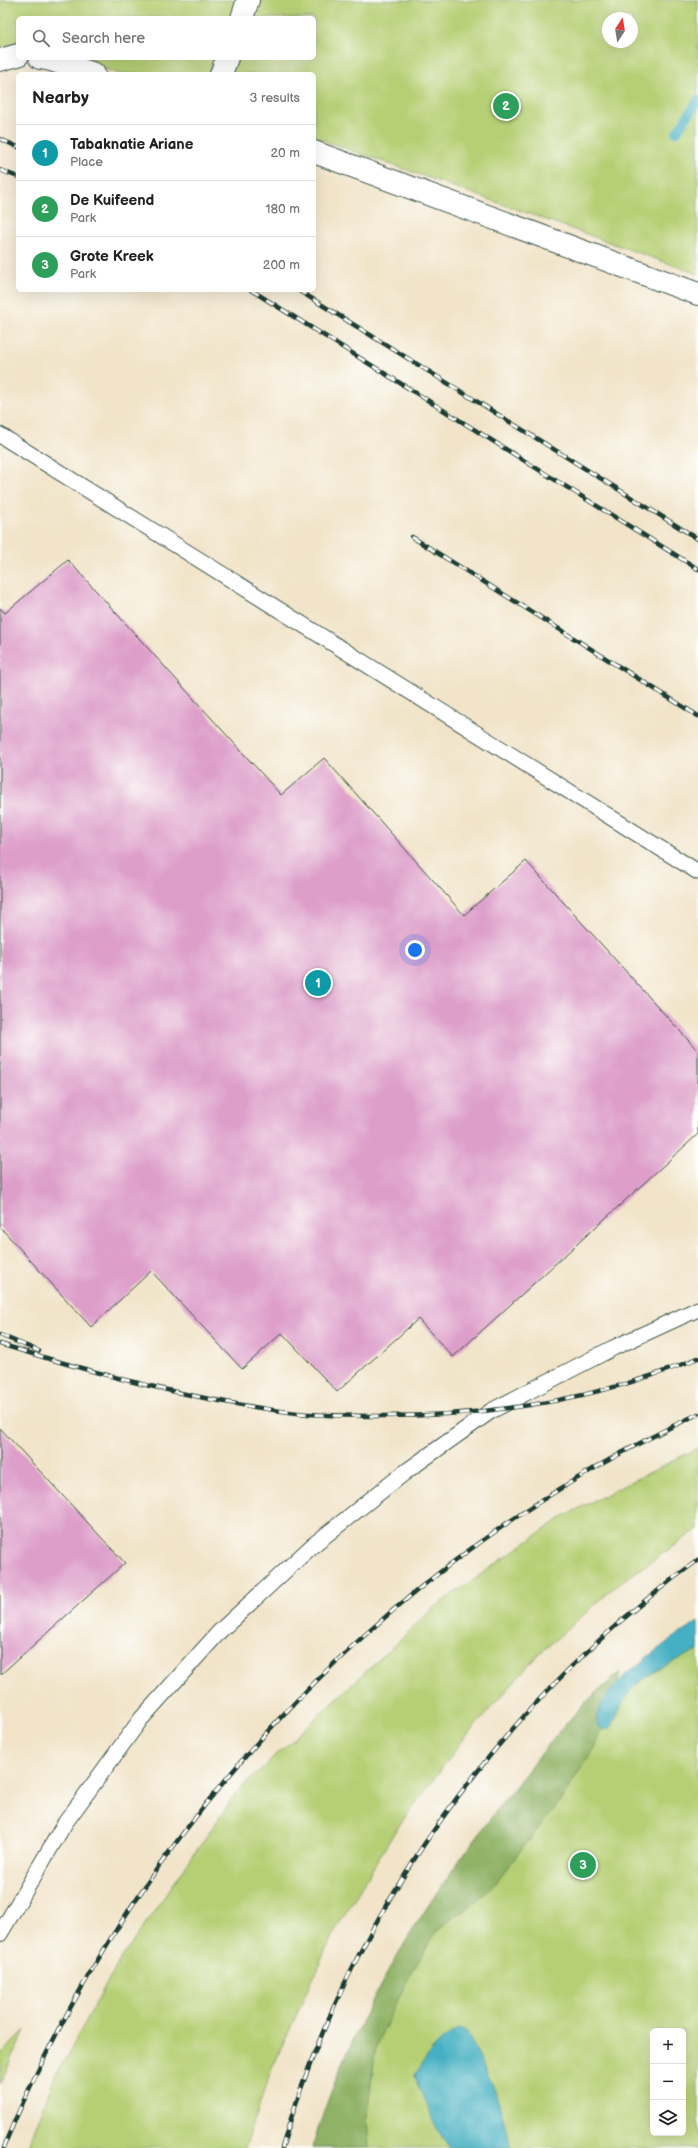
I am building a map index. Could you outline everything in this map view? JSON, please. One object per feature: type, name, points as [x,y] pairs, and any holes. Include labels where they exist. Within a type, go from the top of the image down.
[{"type":"street","points":[[243,16],[248,0]]},
{"type":"street","points":[[0,60],[16,56]]},
{"type":"street","points":[[51,60],[88,72]]},
{"type":"street","points":[[222,72],[226,60]]},
{"type":"street","points":[[316,153],[698,294]]},
{"type":"lane","points":[[0,435],[698,872]]},
{"type":"lane","points":[[0,1934],[65,1823],[140,1719],[220,1631],[312,1546],[408,1470],[491,1411],[612,1348],[698,1309]]},
{"type":"green space","points":[[0,0],[698,0],[698,274],[316,138],[316,72],[114,72],[77,60],[316,60],[316,16],[16,16],[16,45],[8,45],[0,61]]},
{"type":"green space","points":[[698,1448],[698,1529],[617,1585],[538,1655],[463,1740],[397,1828],[333,1934],[272,2069],[245,2148],[28,2148],[54,2079],[118,1963],[238,1791],[436,1606],[564,1516]]},
{"type":"green space","points":[[698,1640],[698,2148],[312,2148],[336,2079],[362,2020],[615,1696]]},
{"type":"green space","points":[[620,1672],[615,1696],[594,1748],[561,1800],[500,1877],[477,1901],[438,1929],[409,1977],[376,2045],[367,2116],[369,2148],[312,2148],[328,2101],[346,2056],[367,2011],[415,1926],[470,1845],[549,1744],[580,1708]]},
{"type":"green space","points":[[25,2030],[0,2084],[0,2055]]},
{"type":"water","points":[[698,1622],[698,1650],[650,1675],[636,1685],[628,1694],[611,1728],[604,1730],[598,1727],[598,1713],[605,1698],[618,1683],[634,1667],[652,1653]]},
{"type":"water","points":[[460,2028],[467,2032],[495,2091],[512,2148],[449,2148],[434,2124],[427,2103],[419,2089],[415,2075],[434,2048],[446,2036]]},
{"type":"building","points":[[68,560],[281,795],[324,758],[464,915],[526,861],[698,1051],[698,1134],[453,1357],[418,1319],[337,1392],[282,1333],[242,1369],[151,1271],[91,1327],[0,1227],[0,608],[5,613]]},
{"type":"building","points":[[0,1428],[125,1563],[0,1675]]},
{"type":"waterway","points":[[676,133],[698,100]]},
{"type":"railway","points":[[0,139],[16,146]]},
{"type":"railway","points":[[0,170],[16,176]]},
{"type":"railway","points":[[254,292],[698,569]]},
{"type":"railway","points":[[301,292],[698,539]]},
{"type":"railway","points":[[412,537],[698,716]]},
{"type":"railway","points":[[0,1335],[39,1351]]},
{"type":"railway","points":[[0,1344],[73,1366],[184,1394],[259,1408],[318,1415],[350,1416],[463,1413],[544,1403],[622,1385],[660,1373],[698,1358]]},
{"type":"railway","points":[[3,2148],[59,2030],[124,1918],[198,1813],[282,1716],[374,1627],[474,1547],[582,1475],[698,1414]]},
{"type":"railway","points":[[282,2148],[311,2061],[348,1977],[391,1896],[441,1820],[497,1747],[559,1679],[626,1617],[698,1560]]},
{"type":"place","name":"De Kuifeend","points":[[506,106]]},
{"type":"place","name":"Tabaknatie Ariane","points":[[318,983]]},
{"type":"place","name":"Grote Kreek","points":[[583,1865]]}]
